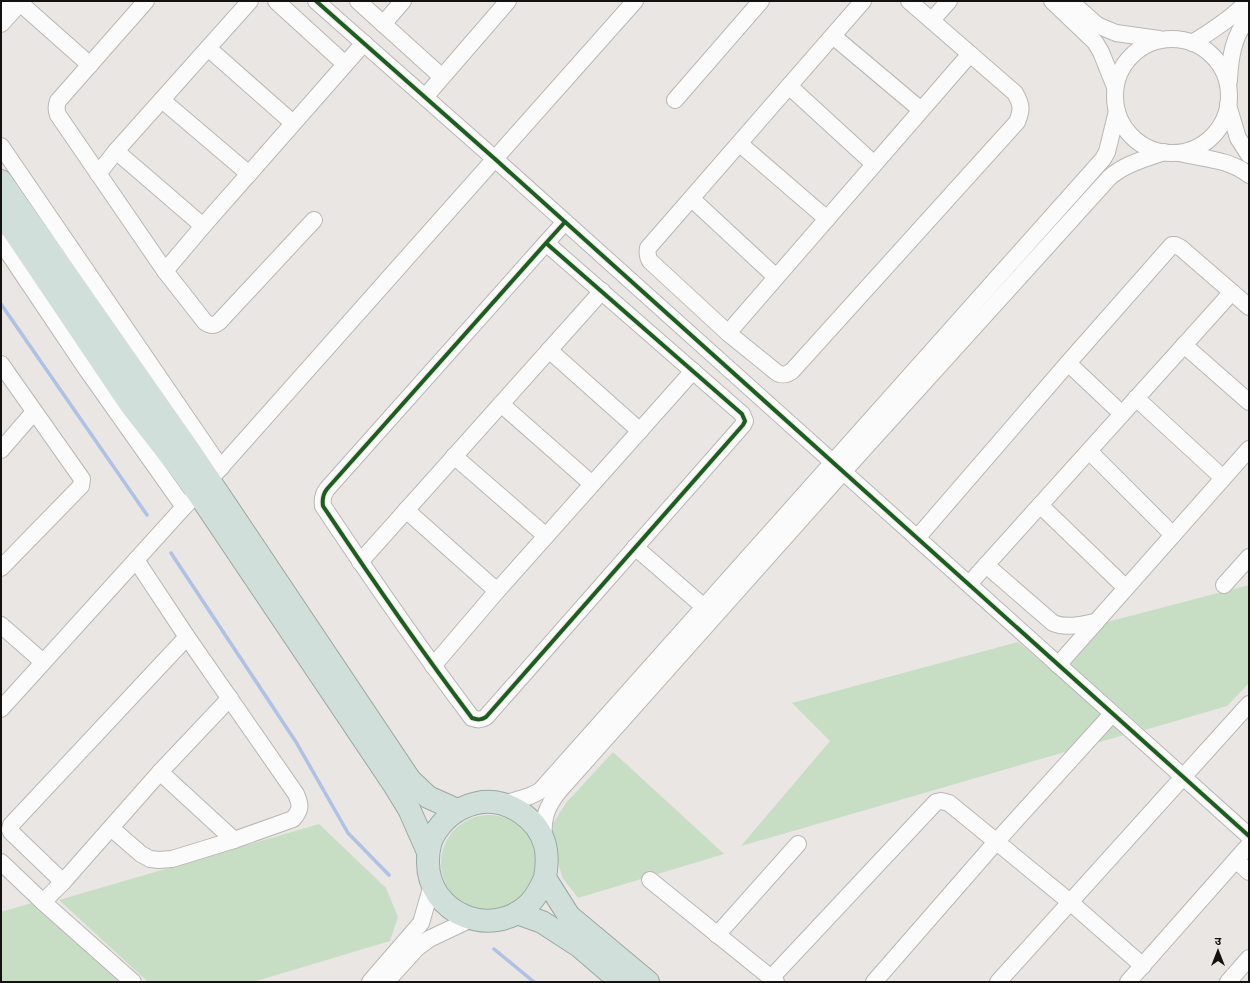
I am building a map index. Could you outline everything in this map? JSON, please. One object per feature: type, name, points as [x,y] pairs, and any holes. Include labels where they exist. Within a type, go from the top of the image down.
[{"type":"highway","points":[[1,181],[203,487],[409,809],[428,852]]},
{"type":"highway","points":[[1,212],[131,406],[180,468],[203,487],[410,780],[428,797],[457,810]]},
{"type":"highway","points":[[488,802],[503,804],[521,812],[536,826],[544,844],[547,861],[545,878],[539,892],[529,904],[517,913],[503,919],[487,921],[471,919],[459,914],[448,906],[439,896],[432,885],[428,868],[428,852],[433,835],[443,821],[457,810],[472,804],[488,802]]},
{"type":"highway","points":[[545,878],[569,916],[648,982]]},
{"type":"highway","points":[[517,913],[542,922],[579,946],[621,982]]},
{"type":"street","points":[[146,1],[58,101],[56,111],[165,271],[205,322],[210,326],[219,322],[314,220]]},
{"type":"street","points":[[98,174],[116,151],[250,1]]},
{"type":"street","points":[[276,1],[346,64]]},
{"type":"street","points":[[316,1],[495,159],[1249,836]]},
{"type":"street","points":[[358,1],[442,77]]},
{"type":"street","points":[[383,24],[403,1]]},
{"type":"street","points":[[425,97],[508,1]]},
{"type":"street","points":[[1,709],[203,487],[635,1]]},
{"type":"street","points":[[675,100],[761,1]]},
{"type":"street","points":[[863,1],[648,248],[647,257],[650,261],[728,333],[781,375],[792,371],[1017,122],[1021,112],[1020,102],[1015,93],[909,1]]},
{"type":"street","points":[[932,20],[949,1]]},
{"type":"street","points":[[1052,1],[1095,42],[1101,52],[1115,87]]},
{"type":"street","points":[[1070,1],[1097,25],[1116,33],[1162,40]]},
{"type":"street","points":[[1192,42],[1212,31],[1241,9],[1248,1]]},
{"type":"street","points":[[16,2],[90,65]]},
{"type":"street","points":[[1,6],[16,2]]},
{"type":"street","points":[[1,24],[16,2]]},
{"type":"street","points":[[1249,17],[1235,40],[1230,58],[1228,86],[1228,105],[1238,138],[1249,155]]},
{"type":"street","points":[[833,36],[921,110]]},
{"type":"street","points":[[1228,86],[1225,75],[1216,60],[1202,48],[1192,42],[1172,39],[1162,40],[1146,45],[1131,56],[1123,65],[1115,87],[1114,99],[1116,111],[1123,126],[1134,139],[1153,150],[1222,161],[1236,166],[1249,175]]},
{"type":"street","points":[[165,271],[364,43]]},
{"type":"street","points":[[208,48],[293,123]]},
{"type":"street","points":[[728,333],[970,54]]},
{"type":"street","points":[[789,86],[874,164]]},
{"type":"street","points":[[162,100],[249,174]]},
{"type":"street","points":[[503,804],[530,796],[540,791],[704,607],[838,467],[1117,170],[1128,165],[1200,145],[1213,135],[1223,121],[1228,105]]},
{"type":"street","points":[[544,844],[543,828],[547,809],[559,791],[1103,159],[1107,152],[1116,111]]},
{"type":"street","points":[[740,144],[827,219]]},
{"type":"street","points":[[1,146],[203,487]]},
{"type":"street","points":[[116,151],[203,226]]},
{"type":"street","points":[[692,199],[776,277]]},
{"type":"street","points":[[546,243],[742,414],[745,421],[491,711],[481,720],[472,718],[433,666],[360,562],[323,506],[324,494],[327,489],[546,243],[565,222]]},
{"type":"street","points":[[1,242],[87,370],[203,487]]},
{"type":"street","points":[[917,538],[1172,245],[1182,248],[1249,307]]},
{"type":"street","points":[[360,562],[602,291]]},
{"type":"street","points":[[968,584],[1232,292]]},
{"type":"street","points":[[1184,345],[1249,402]]},
{"type":"street","points":[[549,350],[640,431]]},
{"type":"street","points":[[1068,363],[1122,414]]},
{"type":"street","points":[[1,364],[82,477],[81,486],[1,568]]},
{"type":"street","points":[[433,666],[497,591],[693,371]]},
{"type":"street","points":[[1136,398],[1223,478]]},
{"type":"street","points":[[501,404],[592,484]]},
{"type":"street","points":[[3,444],[34,412]]},
{"type":"street","points":[[1058,665],[1249,449]]},
{"type":"street","points":[[1088,451],[1173,535]]},
{"type":"street","points":[[454,456],[546,536]]},
{"type":"street","points":[[1040,505],[1126,588]]},
{"type":"street","points":[[406,510],[497,591]]},
{"type":"street","points":[[635,546],[704,607]]},
{"type":"street","points":[[1224,585],[1249,557]]},
{"type":"street","points":[[111,828],[150,859],[172,859],[234,840],[293,819],[299,813],[300,806],[296,794],[187,637],[136,560]]},
{"type":"street","points":[[986,565],[1053,623],[1059,626],[1067,626],[1096,622]]},
{"type":"street","points":[[1,625],[43,662]]},
{"type":"street","points":[[63,882],[12,832],[10,827],[187,637]]},
{"type":"street","points":[[43,902],[63,882],[160,772],[230,698]]},
{"type":"street","points":[[998,982],[1249,704]]},
{"type":"street","points":[[874,982],[996,842],[1112,714]]},
{"type":"street","points":[[160,772],[234,840]]},
{"type":"street","points":[[650,880],[774,980],[936,802],[941,801],[949,803],[1070,902],[1143,966]]},
{"type":"street","points":[[717,935],[798,844]]},
{"type":"street","points":[[1128,982],[1249,845]]},
{"type":"street","points":[[1236,860],[1249,872]]},
{"type":"street","points":[[1,862],[43,902],[133,982]]},
{"type":"street","points":[[370,982],[421,924],[432,885]]},
{"type":"street","points":[[386,982],[417,948],[429,939],[471,919]]},
{"type":"street","points":[[1228,982],[1246,967]]},
{"type":"green space","points":[[1249,585],[1249,683],[1227,706],[1145,730],[1068,663],[1107,622]]},
{"type":"green space","points":[[1018,642],[1127,734],[741,846],[830,741],[792,703]]},
{"type":"green space","points":[[613,752],[724,854],[578,898],[562,877],[550,828],[566,803]]},
{"type":"green space","points":[[489,815],[507,818],[523,829],[534,845],[537,863],[534,881],[523,897],[507,908],[489,911],[471,908],[455,897],[444,881],[441,863],[444,845],[455,829],[471,818]]},
{"type":"green space","points":[[319,824],[386,888],[398,917],[390,941],[253,982],[148,982],[59,900]]},
{"type":"green space","points":[[35,902],[121,982],[1,982],[1,912]]},
{"type":"waterway","points":[[1,304],[147,515]]},
{"type":"waterway","points":[[171,553],[296,742],[348,833],[389,875]]},
{"type":"waterway","points":[[494,949],[534,982]]},
{"type":"cycle path","points":[[316,1],[495,159],[1249,836]]},
{"type":"cycle path","points":[[546,243],[742,414],[745,421],[486,717],[476,719],[472,718],[378,587],[323,506],[323,497],[327,489],[546,243],[565,222]]}]
